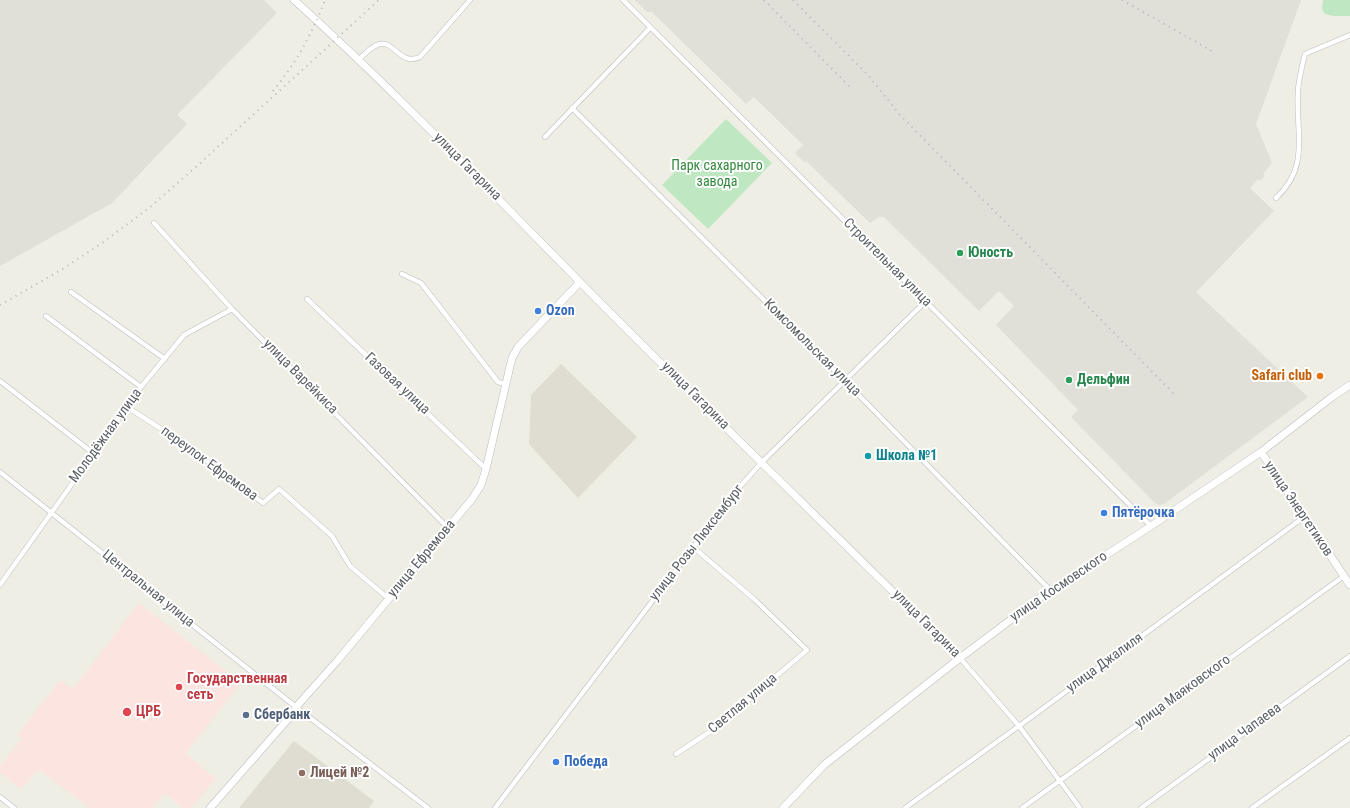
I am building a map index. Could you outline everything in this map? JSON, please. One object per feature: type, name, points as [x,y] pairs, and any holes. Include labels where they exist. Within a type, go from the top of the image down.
[{"type":"street","name":"улица Гагарина","points":[[294,0],[359,59],[580,282],[960,658],[1019,726],[1080,808]]},
{"type":"street","points":[[359,59],[380,44],[385,44],[403,57],[409,59],[420,57],[470,0]]},
{"type":"street","name":"Строительная улица","points":[[623,0],[1151,526]]},
{"type":"street","points":[[546,137],[572,108],[650,28]]},
{"type":"street","points":[[1276,198],[1291,181],[1297,168],[1299,150],[1298,90],[1305,54],[1350,35]]},
{"type":"street","name":"Комсомольская улица","points":[[572,108],[844,380],[1050,590]]},
{"type":"street","name":"улица Варейкиса","points":[[154,223],[232,309],[448,528]]},
{"type":"street","points":[[402,274],[421,284],[498,382],[505,384]]},
{"type":"street","name":"улица Ефремова","points":[[210,808],[289,718],[296,707],[338,660],[472,499],[481,485],[486,469],[512,358],[518,347],[580,282]]},
{"type":"street","points":[[71,292],[165,359]]},
{"type":"street","name":"Газовая улица","points":[[307,299],[486,469]]},
{"type":"street","name":"улица Розы Люксембург","points":[[495,808],[736,491],[762,462],[844,380],[926,301]]},
{"type":"street","name":"Молодёжная улица","points":[[0,585],[141,387],[184,335],[232,309]]},
{"type":"street","points":[[46,316],[141,387]]},
{"type":"street","points":[[0,381],[93,453]]},
{"type":"street","name":"улица Космовского","points":[[783,808],[824,765],[960,658],[1050,590],[1151,526],[1261,452],[1332,397],[1350,385]]},
{"type":"street","name":"переулок Ефремова","points":[[127,407],[180,441],[263,503],[278,489],[332,536],[350,566],[389,599]]},
{"type":"street","name":"улица Энергетиков","points":[[1261,452],[1350,585]]},
{"type":"street","name":"Центральная улица","points":[[0,472],[296,707],[428,808]]},
{"type":"street","name":"улица Джалиля","points":[[905,808],[1304,517]]},
{"type":"street","name":"Светлая улица","points":[[676,754],[714,729],[807,650],[754,599],[693,547]]},
{"type":"street","name":"улица Маяковского","points":[[1022,808],[1344,576]]},
{"type":"street","name":"улица Чапаева","points":[[1141,808],[1350,656]]},
{"type":"street","points":[[1252,808],[1350,738]]},
{"type":"street","points":[[0,797],[14,808]]},
{"type":"shaded area","points":[[0,0],[264,0],[277,13],[177,115],[187,124],[112,203],[0,266]]},
{"type":"shaded area","points":[[635,0],[1301,0],[1256,124],[1272,163],[1263,174],[1265,176],[1260,181],[1258,179],[1250,188],[1274,211],[1196,292],[1308,397],[1164,504],[1159,505],[1155,503],[1071,417],[1078,410],[996,325],[1014,306],[999,291],[979,311],[884,217],[879,217],[870,223],[806,161],[804,162],[795,153],[803,145],[754,97],[746,104],[652,12],[647,12]]},
{"type":"shaded area","points":[[561,364],[637,437],[578,498],[529,444],[531,395]]},
{"type":"shaded area","name":"ЦРБ","points":[[139,603],[241,683],[186,753],[216,779],[191,808],[183,808],[165,793],[152,808],[90,808],[38,769],[21,789],[0,773],[0,766],[22,739],[17,735],[60,680],[73,689]]},
{"type":"shaded area","name":"Лицей №2","points":[[294,741],[374,801],[369,808],[239,808]]},
{"type":"green space","points":[[1323,0],[1350,0],[1350,16],[1333,16],[1325,14],[1322,9]]},
{"type":"green space","name":"Парк сахарного завода","points":[[726,119],[772,163],[708,229],[662,185]]},
{"type":"railway","points":[[273,91],[303,48],[315,25],[325,0]]},
{"type":"railway","points":[[0,305],[61,270],[102,243],[149,208],[379,0]]},
{"type":"railway","points":[[764,0],[850,87]]},
{"type":"railway","points":[[793,0],[868,75],[900,115],[1173,393]]},
{"type":"railway","points":[[1122,0],[1212,51]]},
{"type":"place","name":"Юность","points":[[960,253]]},
{"type":"place","name":"Ozon","points":[[538,311]]},
{"type":"place","name":"Safari club","points":[[1320,376]]},
{"type":"place","name":"Дельфин","points":[[1069,380]]},
{"type":"place","name":"Школа №1","points":[[868,456]]},
{"type":"place","name":"Пятёрочка","points":[[1104,513]]},
{"type":"place","name":"Государственная сеть","points":[[179,687]]},
{"type":"place","name":"ЦРБ","points":[[127,712]]},
{"type":"place","name":"Сбербанк","points":[[246,715]]},
{"type":"place","name":"Победа","points":[[556,762]]},
{"type":"place","name":"Лицей №2","points":[[302,773]]}]
